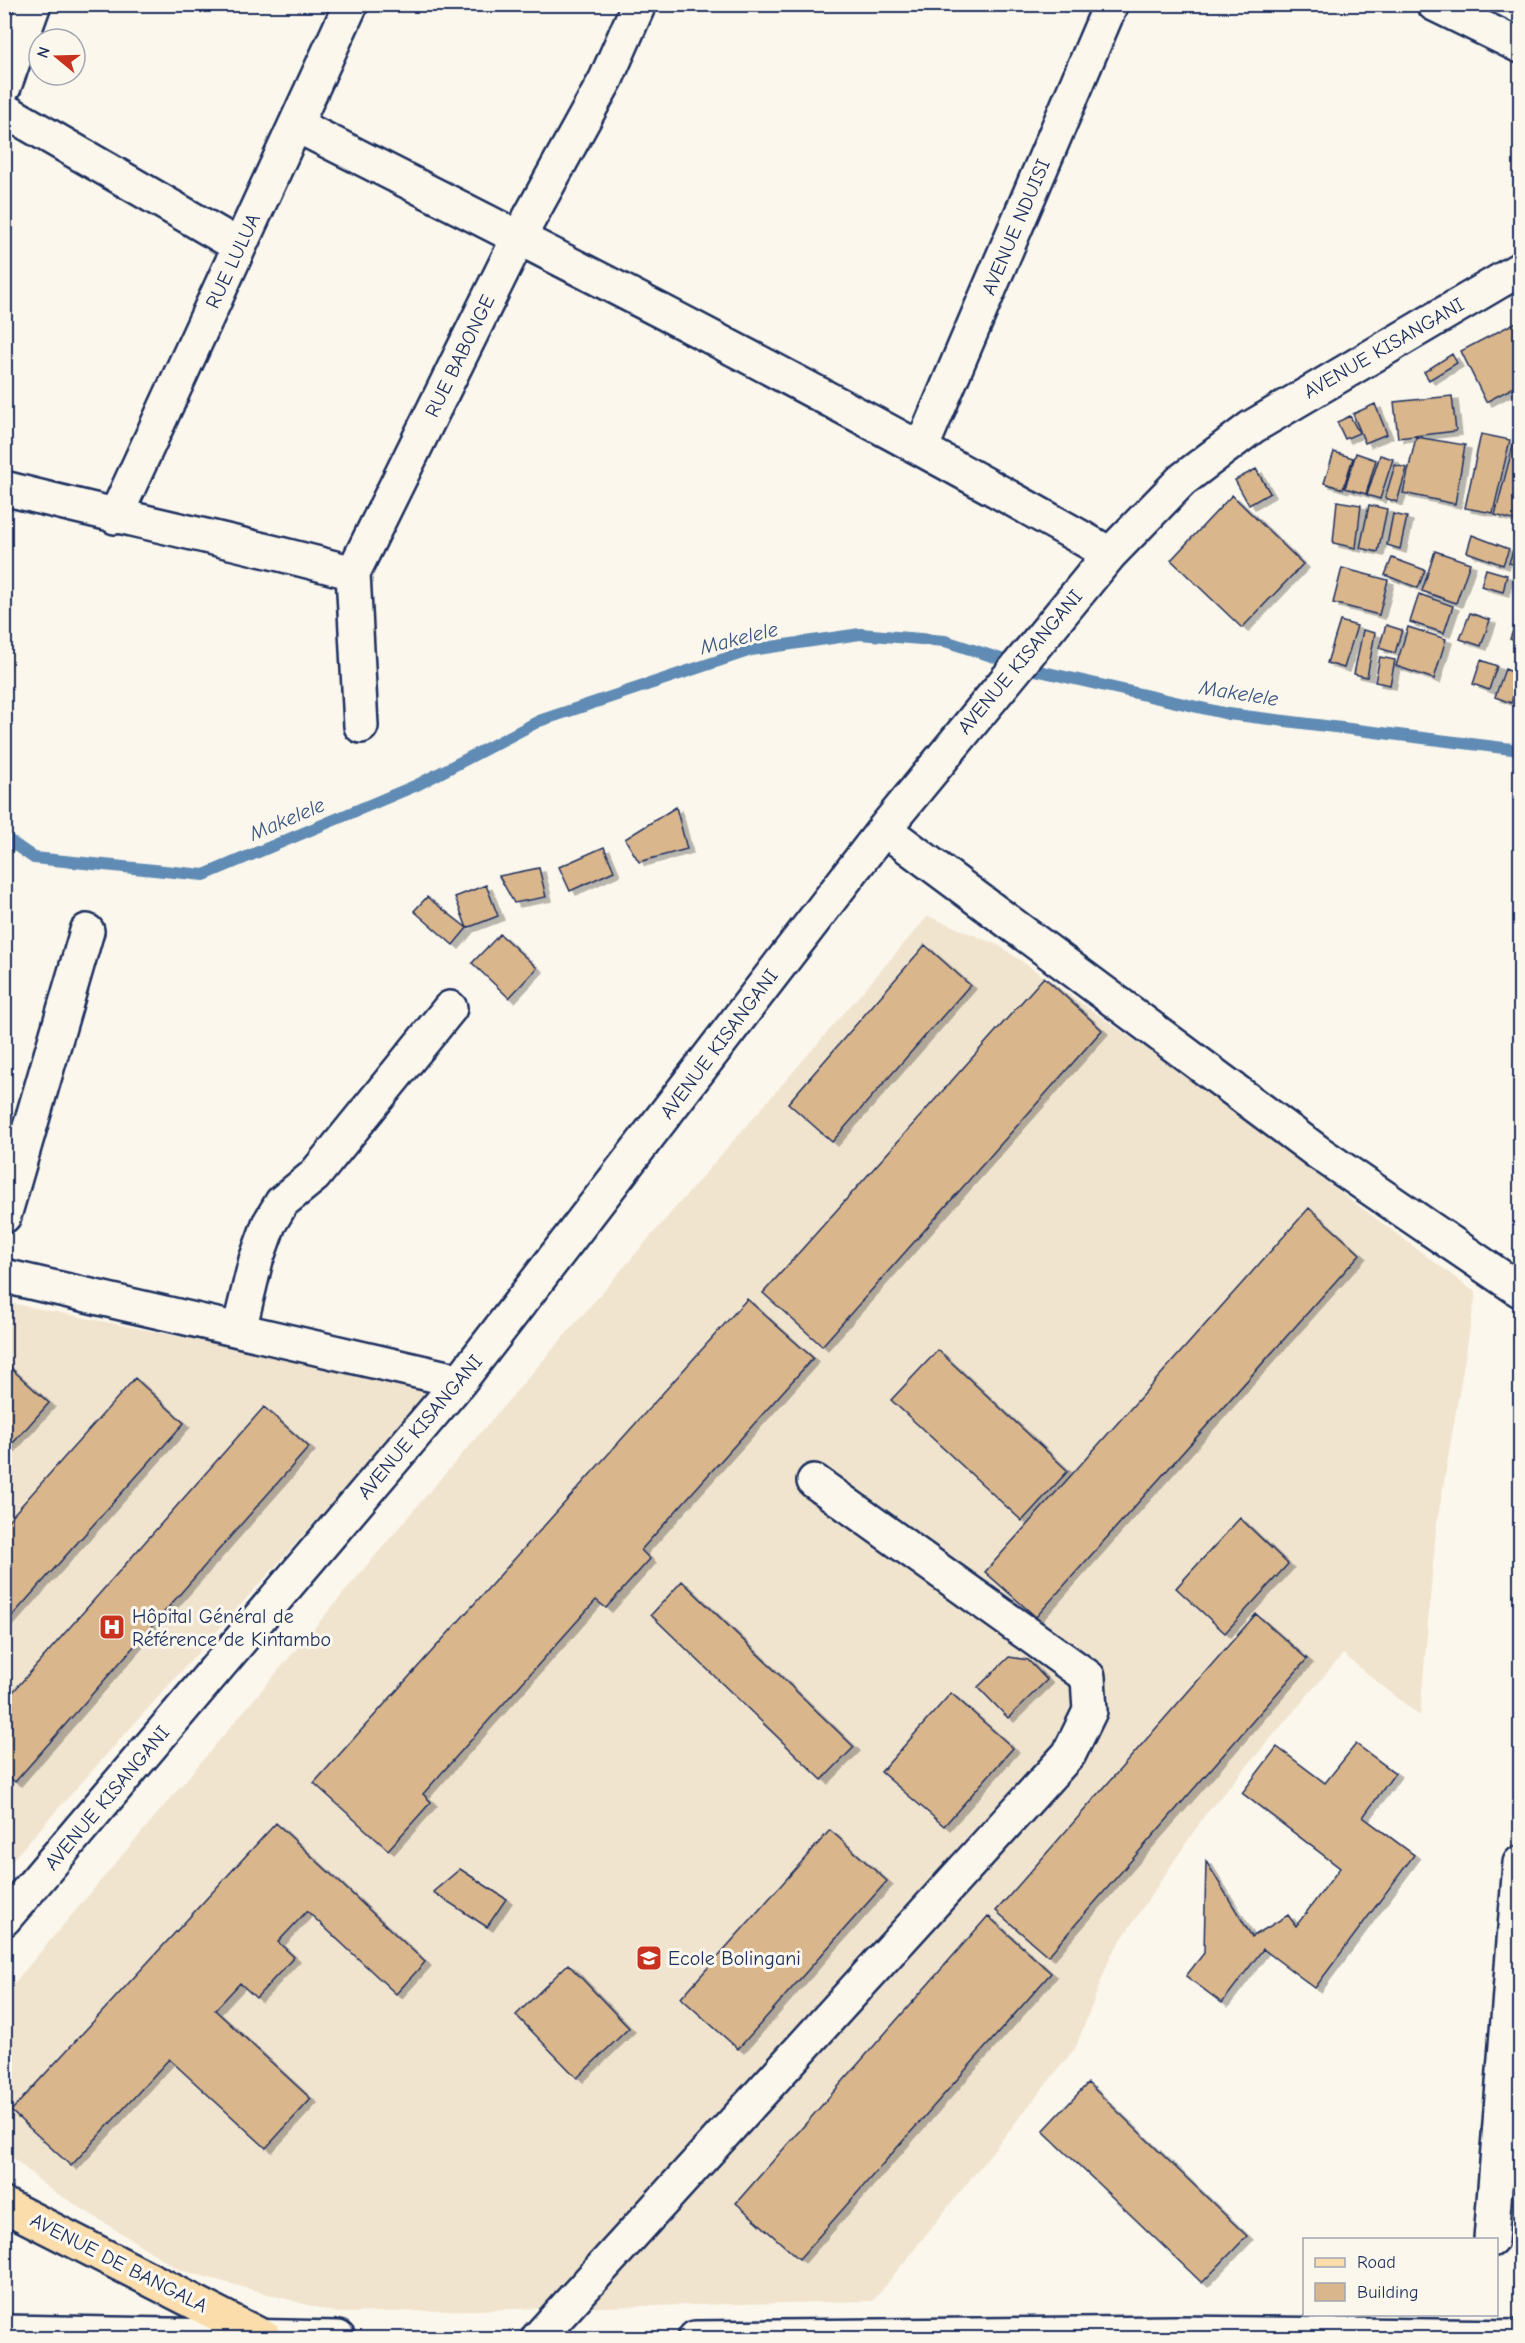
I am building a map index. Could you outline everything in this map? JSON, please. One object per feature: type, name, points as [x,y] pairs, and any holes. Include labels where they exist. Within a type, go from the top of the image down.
[{"type":"main road","name":"AVENUE DE BANGALA","points":[[4,2205],[264,2338]]},
{"type":"street","points":[[4,87],[34,4]]},
{"type":"street","name":"RUE LULUA","points":[[115,517],[351,4]]},
{"type":"street","name":"RUE BABONGE","points":[[361,726],[353,573],[519,237],[606,79],[639,4]]},
{"type":"street","name":"AVENUE NDUISI","points":[[921,449],[1111,4]]},
{"type":"street","points":[[1434,4],[1521,46]]},
{"type":"street","points":[[4,110],[239,246]]},
{"type":"street","points":[[296,125],[519,237],[921,449],[1110,554]]},
{"type":"street","name":"AVENUE KISANGANI","points":[[4,1919],[460,1381],[884,830],[1110,554],[1182,480],[1252,427],[1521,269]]},
{"type":"street","points":[[4,488],[115,517],[248,544],[353,573]]},
{"type":"street","points":[[884,830],[1319,1153],[1521,1290]]},
{"type":"street","points":[[4,1216],[87,931]]},
{"type":"street","points":[[239,1330],[256,1260],[269,1224],[282,1202],[314,1176],[450,1008]]},
{"type":"street","points":[[4,1276],[460,1381]]},
{"type":"street","points":[[538,2338],[1069,1754],[1090,1711],[1088,1677],[813,1481]]},
{"type":"street","points":[[1491,2238],[1521,1863]]},
{"type":"street","points":[[695,2338],[1484,2330],[1521,2337]]},
{"type":"street","points":[[4,2332],[338,2338]]},
{"type":"shaded area","points":[[928,916],[1000,946],[1174,1068],[1476,1293],[1436,1529],[1420,1716],[1343,1654],[1205,1815],[1111,1955],[1076,2047],[873,2301],[337,2313],[180,2270],[47,2187],[5,2151],[5,1994],[424,1498]]},
{"type":"shaded area","name":"Hôpital Général de Référence de Kintambo","points":[[5,1302],[436,1387],[5,1868]]},
{"type":"building","points":[[1520,320],[1520,384],[1486,402],[1461,351]]},
{"type":"building","points":[[1452,354],[1457,363],[1429,380],[1424,372]]},
{"type":"building","points":[[1452,396],[1456,431],[1398,438],[1394,402]]},
{"type":"building","points":[[1375,404],[1387,434],[1365,443],[1353,414]]},
{"type":"building","points":[[1350,416],[1359,433],[1345,439],[1337,422]]},
{"type":"building","points":[[1481,434],[1510,440],[1493,513],[1465,508]]},
{"type":"building","points":[[1416,437],[1465,445],[1455,504],[1403,493]]},
{"type":"building","points":[[1514,442],[1520,443],[1520,522],[1495,515]]},
{"type":"building","points":[[1334,452],[1353,458],[1343,489],[1324,483]]},
{"type":"building","points":[[1356,453],[1376,460],[1366,494],[1345,488]]},
{"type":"building","points":[[1380,455],[1393,459],[1380,499],[1367,495]]},
{"type":"building","points":[[1395,465],[1407,468],[1397,502],[1385,498]]},
{"type":"building","points":[[1256,469],[1270,493],[1249,505],[1235,480]]},
{"type":"building","points":[[1232,495],[1303,564],[1242,628],[1171,560]]},
{"type":"building","points":[[1337,501],[1361,505],[1356,548],[1333,543]]},
{"type":"building","points":[[1369,505],[1387,509],[1378,552],[1360,548]]},
{"type":"building","points":[[1393,514],[1407,517],[1400,549],[1387,545]]},
{"type":"building","points":[[1472,535],[1509,549],[1503,565],[1467,552]]},
{"type":"building","points":[[1518,535],[1520,536],[1520,566],[1509,563]]},
{"type":"building","points":[[1435,551],[1470,563],[1456,603],[1422,591]]},
{"type":"building","points":[[1392,558],[1425,570],[1418,588],[1385,575]]},
{"type":"building","points":[[1342,568],[1388,580],[1379,615],[1333,603]]},
{"type":"building","points":[[1486,569],[1507,575],[1503,592],[1481,586]]},
{"type":"building","points":[[1520,571],[1520,593],[1514,591]]},
{"type":"building","points":[[1419,594],[1453,606],[1444,633],[1410,622]]},
{"type":"building","points":[[1520,610],[1520,643],[1510,639]]},
{"type":"building","points":[[1470,613],[1490,620],[1481,646],[1460,639]]},
{"type":"building","points":[[1340,621],[1357,626],[1344,668],[1327,663]]},
{"type":"building","points":[[1386,625],[1402,630],[1395,653],[1379,648]]},
{"type":"building","points":[[1408,627],[1446,639],[1434,679],[1396,666]]},
{"type":"building","points":[[1363,630],[1375,633],[1367,677],[1354,674]]},
{"type":"building","points":[[1380,657],[1395,660],[1390,685],[1375,682]]},
{"type":"building","points":[[1481,660],[1497,666],[1489,690],[1473,684]]},
{"type":"building","points":[[1505,669],[1520,675],[1511,703],[1495,697]]},
{"type":"building","points":[[676,807],[687,849],[639,862],[625,839]]},
{"type":"building","points":[[604,847],[614,871],[570,891],[559,867]]},
{"type":"building","points":[[539,868],[546,897],[514,903],[499,876]]},
{"type":"building","points":[[486,885],[498,916],[467,928],[455,897]]},
{"type":"building","points":[[427,897],[467,928],[453,945],[414,911]]},
{"type":"building","points":[[500,934],[537,968],[509,998],[472,963]]},
{"type":"building","points":[[925,945],[970,985],[832,1142],[788,1103]]},
{"type":"building","points":[[1044,977],[1102,1030],[822,1346],[763,1293]]},
{"type":"building","points":[[1309,1208],[1360,1254],[1036,1617],[985,1572]]},
{"type":"building","points":[[747,1299],[813,1358],[641,1550],[650,1559],[606,1608],[596,1600],[423,1794],[431,1802],[388,1850],[314,1783]]},
{"type":"building","points":[[938,1350],[1068,1471],[1022,1521],[891,1400]]},
{"type":"building","points":[[4,1362],[49,1403],[4,1453]]},
{"type":"building","points":[[135,1378],[184,1423],[4,1625],[4,1525]]},
{"type":"building","points":[[264,1407],[309,1447],[15,1782],[4,1773],[4,1702]]},
{"type":"building","points":[[1240,1518],[1288,1564],[1225,1633],[1176,1588]]},
{"type":"building","points":[[682,1581],[854,1747],[822,1780],[651,1615]]},
{"type":"building","points":[[1256,1614],[1307,1659],[1048,1956],[996,1911]]},
{"type":"building","points":[[1009,1657],[1028,1660],[1047,1680],[1008,1718],[978,1687]]},
{"type":"building","points":[[951,1693],[1013,1748],[944,1826],[881,1772]]},
{"type":"building","points":[[1356,1744],[1395,1773],[1363,1817],[1414,1855],[1315,1988],[1263,1949],[1222,2003],[1186,1976],[1204,1953],[1206,1861],[1252,1937],[1288,1915],[1296,1926],[1340,1868],[1242,1793],[1277,1747],[1325,1783]]},
{"type":"building","points":[[276,1823],[425,1962],[396,1994],[307,1911],[278,1942],[294,1957],[256,1998],[240,1983],[215,2010],[311,2099],[266,2148],[169,2059],[71,2166],[11,2111]]},
{"type":"building","points":[[830,1830],[887,1881],[738,2049],[681,1998]]},
{"type":"building","points":[[460,1869],[506,1899],[487,1927],[433,1892]]},
{"type":"building","points":[[988,1916],[1051,1973],[799,2259],[736,2203]]},
{"type":"building","points":[[568,1964],[629,2028],[577,2078],[516,2015]]},
{"type":"building","points":[[1088,2083],[1247,2236],[1202,2283],[1043,2131]]},
{"type":"waterway","name":"Makelele","points":[[4,837],[34,858],[204,875],[417,785],[539,721],[751,650],[860,634],[945,641],[1035,670],[1228,714],[1520,750]]},
{"type":"place","name":"Hôpital Général de Référence de Kintambo","points":[[112,1627]]},
{"type":"place","name":"Ecole Bolingani","points":[[649,1958]]}]
